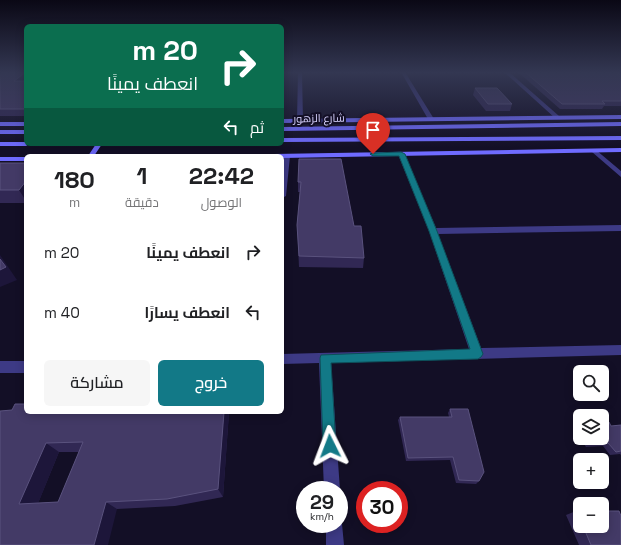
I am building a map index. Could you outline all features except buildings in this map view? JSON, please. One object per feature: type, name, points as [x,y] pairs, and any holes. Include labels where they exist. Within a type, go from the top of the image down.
[{"type":"main road","points":[[284,121],[557,117],[619,118]]},
{"type":"main road","points":[[0,124],[24,124]]},
{"type":"main road","name":"شارع الزهور","points":[[284,129],[621,124]]},
{"type":"main road","points":[[310,128],[316,134],[311,139]]},
{"type":"main road","points":[[360,128],[356,134],[364,139]]},
{"type":"main road","points":[[0,132],[24,132]]},
{"type":"main road","name":"شارع الزهور","points":[[284,140],[620,139]]},
{"type":"main road","points":[[0,144],[24,144]]},
{"type":"main road","points":[[287,156],[621,150]]},
{"type":"main road","points":[[0,159],[24,159]]},
{"type":"street","points":[[300,97],[300,121]]},
{"type":"street","points":[[418,97],[431,119]]},
{"type":"street","points":[[535,97],[557,117]]},
{"type":"street","points":[[594,151],[621,175]]},
{"type":"street","points":[[401,154],[433,231],[478,354]]},
{"type":"street","points":[[284,180],[287,156]]},
{"type":"street","points":[[433,231],[621,228]]},
{"type":"street","points":[[284,359],[621,350]]},
{"type":"street","points":[[325,358],[332,481]]},
{"type":"street","points":[[0,367],[24,366]]},
{"type":"street","points":[[334,533],[335,545]]},
{"type":"route","points":[[330,446],[325,358],[478,354],[433,231],[401,154],[373,154]]}]
